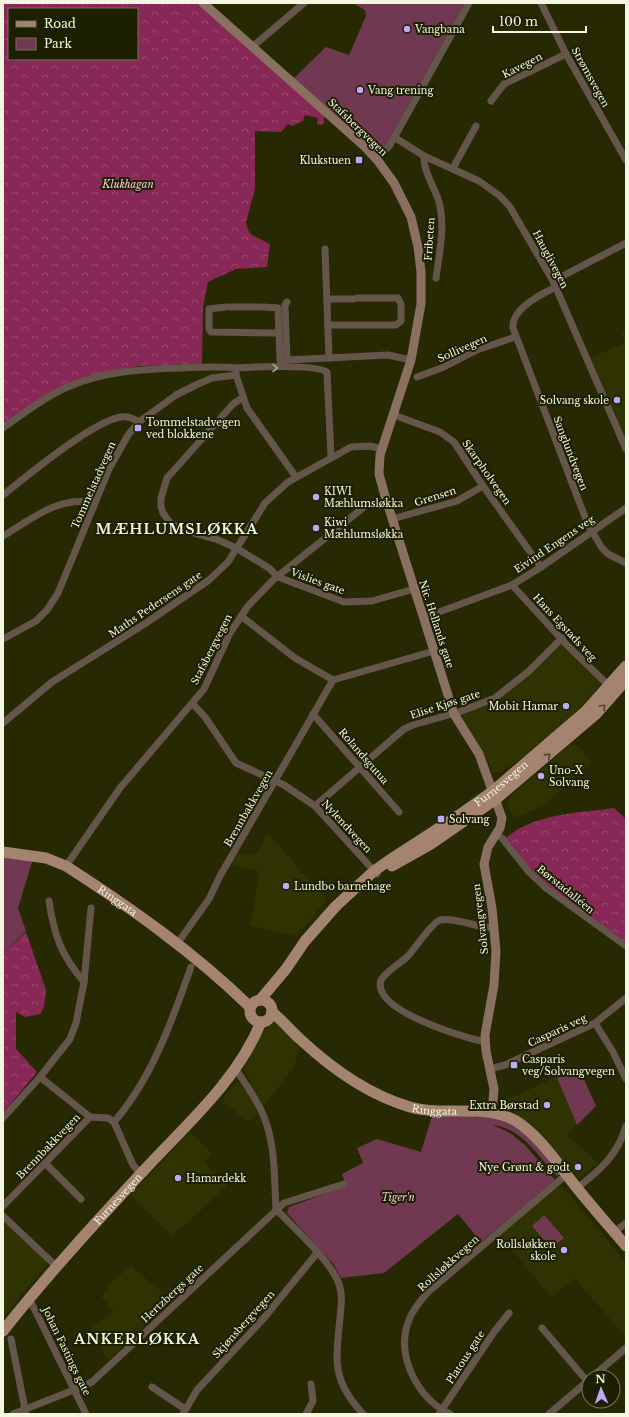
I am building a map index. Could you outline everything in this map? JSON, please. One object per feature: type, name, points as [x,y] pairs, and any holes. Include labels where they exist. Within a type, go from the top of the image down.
[{"type":"main road","name":"Stafsbergvegen","points":[[203,3],[333,116],[377,159],[394,183],[406,205],[418,247],[421,272],[421,304],[411,360],[382,449]]},
{"type":"main road","name":"Nic. Hellands gate","points":[[382,449],[379,460],[379,474],[454,714],[479,754],[494,795]]},
{"type":"main road","name":"Furnesvegen","points":[[494,795],[586,711],[626,666]]},
{"type":"main road","name":"Furnesvegen","points":[[255,1003],[286,969],[318,925],[336,906],[362,883],[376,873],[431,844],[596,714],[626,680]]},
{"type":"main road","name":"Solvangvegen","points":[[492,1112],[494,1092],[485,1042],[495,975],[494,928],[484,864],[488,847],[498,833],[502,822],[494,795]]},
{"type":"main road","name":"Ringgata","points":[[3,852],[46,858],[66,866],[177,944],[218,977],[255,1003],[266,1001],[265,1016],[301,1040],[362,1087],[393,1102],[434,1112],[492,1112],[505,1115],[524,1127],[566,1174],[626,1246]]},
{"type":"main road","name":"Furnesvegen","points":[[3,1331],[56,1266],[206,1105],[244,1057],[265,1016],[286,969]]},
{"type":"main road","points":[[255,1003],[250,1014],[265,1016]]},
{"type":"street","points":[[252,47],[304,3]]},
{"type":"street","points":[[377,159],[386,151],[469,3]]},
{"type":"street","name":"Strømsvegen","points":[[541,3],[566,54],[626,160]]},
{"type":"street","name":"Kavegen","points":[[492,101],[504,84],[566,54]]},
{"type":"street","points":[[453,168],[476,126]]},
{"type":"street","name":"Hauglivegen","points":[[394,137],[424,156],[480,181],[506,202],[522,225],[554,284],[626,448]]},
{"type":"street","name":"Fribeten","points":[[424,156],[423,164],[436,194],[442,218],[440,254],[436,278]]},
{"type":"street","name":"Sanglundvegen","points":[[626,243],[554,284],[518,312],[512,323],[515,337],[588,525],[602,548],[608,554],[626,563]]},
{"type":"street","points":[[325,249],[329,358]]},
{"type":"street","points":[[327,299],[398,298],[401,304],[401,321],[396,324],[328,325]]},
{"type":"street","points":[[287,302],[285,305],[287,360]]},
{"type":"street","points":[[280,332],[210,332],[209,309],[228,307],[278,308],[280,332],[280,360],[388,355],[411,360]]},
{"type":"street","name":"Sollivegen","points":[[418,377],[444,367],[477,350],[515,337]]},
{"type":"street","points":[[3,428],[70,386],[98,377],[135,369],[209,367],[236,372],[301,367],[322,369],[326,372],[331,457]]},
{"type":"street","points":[[236,372],[242,398],[258,425],[296,477]]},
{"type":"street","name":"Tommelstadvegen","points":[[3,638],[29,626],[47,610],[60,587],[93,503],[118,450],[139,422],[176,395],[212,378],[236,372]]},
{"type":"street","name":"Vislies gate","points":[[242,398],[233,404],[167,478],[160,498],[163,513],[171,524],[188,531],[216,539],[236,548],[269,568],[278,577],[344,602],[372,601],[414,589]]},
{"type":"street","name":"Skarpholvegen","points":[[394,415],[434,429],[450,438],[541,567]]},
{"type":"street","points":[[3,495],[58,452],[101,425],[121,417],[133,418],[139,422]]},
{"type":"street","name":"Maths Pedersens gate","points":[[3,723],[52,682],[146,623],[209,580],[228,562],[265,503],[276,492],[296,477],[351,447],[357,446],[382,449]]},
{"type":"street","name":"Grensen","points":[[392,519],[457,501],[483,486]]},
{"type":"street","points":[[3,536],[58,505],[78,501],[93,503]]},
{"type":"street","name":"Stafsbergvegen","points":[[66,866],[120,788],[151,750],[193,704],[204,689],[230,633],[256,597],[278,577],[370,503]]},
{"type":"street","name":"Eivind Engens veg","points":[[423,618],[512,585],[541,567],[592,530],[626,508]]},
{"type":"street","name":"Hans Egstads veg","points":[[512,585],[605,682]]},
{"type":"street","points":[[241,616],[295,658],[333,680],[434,651]]},
{"type":"street","name":"Elise Kjøs gate","points":[[315,806],[404,729],[413,724],[454,714],[480,704],[504,692],[529,671],[562,638]]},
{"type":"street","name":"Brennbakkvegen","points":[[177,944],[209,899],[220,876],[333,680]]},
{"type":"street","name":"Nylendvegen","points":[[193,704],[205,718],[236,764],[275,780],[315,806],[376,873]]},
{"type":"street","name":"Rolandsgutua","points":[[314,714],[399,812]]},
{"type":"street","name":"Børstadalléen","points":[[502,838],[529,872],[546,888],[626,946]]},
{"type":"street","points":[[49,901],[53,927],[58,942],[71,967],[84,982]]},
{"type":"street","points":[[3,1118],[40,1077],[70,1039],[76,1023],[84,982],[91,908]]},
{"type":"street","points":[[485,1042],[440,1029],[417,1019],[391,1002],[383,994],[381,985],[383,977],[405,959],[438,920],[449,920],[479,928],[494,928]]},
{"type":"street","points":[[114,1122],[138,1089],[154,1059],[175,1014],[191,967]]},
{"type":"street","name":"Casparis veg","points":[[490,1069],[504,1065],[595,1023],[626,998]]},
{"type":"street","points":[[595,1023],[626,1079]]},
{"type":"street","points":[[235,1068],[261,1111],[267,1129],[274,1161],[276,1209],[335,1274],[342,1295],[337,1350],[339,1378],[353,1403],[363,1414]]},
{"type":"street","points":[[40,1077],[90,1117],[108,1118],[114,1122],[133,1165],[141,1174]]},
{"type":"street","name":"Brennbakkvegen","points":[[3,1206],[90,1117]]},
{"type":"street","points":[[577,1188],[598,1171],[613,1155],[623,1138],[626,1126]]},
{"type":"street","points":[[45,1164],[81,1199]]},
{"type":"street","name":"Rollsløkkvegen","points":[[450,1414],[441,1412],[433,1403],[415,1380],[408,1365],[405,1332],[414,1309],[428,1292],[566,1174]]},
{"type":"street","name":"Hertzbergs gate","points":[[13,1414],[26,1412],[92,1382],[276,1209],[284,1203],[344,1184]]},
{"type":"street","points":[[3,1216],[56,1266]]},
{"type":"street","points":[[614,1232],[626,1222]]},
{"type":"street","name":"Skjønsbergvegen","points":[[152,1387],[184,1411],[197,1390],[264,1318],[317,1253]]},
{"type":"street","name":"Johan Fastings gate","points":[[30,1298],[86,1414]]},
{"type":"street","name":"Platous gate","points":[[441,1412],[494,1332],[509,1313]]},
{"type":"street","points":[[542,1328],[581,1369]]},
{"type":"street","points":[[11,1339],[26,1412]]},
{"type":"street","points":[[602,1369],[626,1348]]},
{"type":"street","points":[[306,1414],[313,1401],[312,1384]]},
{"type":"street","points":[[550,1414],[581,1387]]},
{"type":"shaded area","name":"Solvang skole","points":[[626,330],[626,443],[589,358],[625,343],[621,332]]},
{"type":"shaded area","points":[[562,642],[602,683],[584,704],[562,725],[523,758],[500,772],[493,773],[483,751],[461,719],[464,714],[506,694]]},
{"type":"shaded area","points":[[569,745],[575,745],[582,750],[591,761],[589,765],[542,807],[514,818],[507,805],[509,797]]},
{"type":"shaded area","name":"Lundbo barnehage","points":[[268,833],[327,900],[297,936],[250,926],[259,871],[231,864],[238,852],[245,855],[257,853]]},
{"type":"shaded area","points":[[277,1014],[304,1034],[293,1069],[264,1106],[243,1069],[263,1032]]},
{"type":"shaded area","points":[[556,1077],[577,1125],[567,1135],[598,1163],[579,1178],[527,1122],[507,1107],[504,1101]]},
{"type":"shaded area","points":[[237,1081],[252,1099],[259,1112],[248,1123],[222,1100]]},
{"type":"shaded area","points":[[190,1132],[212,1154],[204,1163],[227,1186],[188,1222],[171,1235],[131,1194]]},
{"type":"shaded area","name":"Rollsløkken skole","points":[[560,1184],[626,1262],[625,1336],[575,1279],[551,1297],[502,1238],[498,1237]]},
{"type":"shaded area","points":[[3,1220],[49,1262],[3,1317]]},
{"type":"shaded area","points":[[131,1266],[171,1300],[108,1360],[91,1328],[113,1311],[101,1296],[108,1290],[106,1286]]},
{"type":"green space","name":"Klukhagan","points":[[3,3],[198,3],[324,116],[324,123],[322,125],[317,124],[318,118],[305,115],[303,121],[292,126],[288,124],[281,132],[255,131],[255,188],[246,223],[249,232],[252,235],[270,244],[267,267],[236,269],[208,282],[203,307],[202,364],[138,366],[88,376],[3,425]]},
{"type":"green space","points":[[353,3],[465,3],[386,145],[377,152],[373,152],[294,78],[326,47],[349,55],[366,16],[365,10]]},
{"type":"green space","points":[[614,808],[626,819],[626,942],[551,888],[530,868],[506,838],[530,823],[544,819],[572,813]]},
{"type":"green space","points":[[3,855],[33,859],[18,908],[26,931],[3,953]]},
{"type":"green space","points":[[26,932],[46,990],[44,1007],[40,1014],[25,1017],[16,1012],[16,1049],[37,1072],[3,1113],[3,953]]},
{"type":"green space","points":[[579,1068],[596,1106],[577,1125],[557,1078]]},
{"type":"green space","name":"Tiger'n","points":[[478,1114],[513,1123],[535,1142],[559,1174],[558,1176],[556,1175],[536,1151],[521,1137],[504,1127],[493,1125],[510,1133],[525,1145],[555,1180],[481,1242],[458,1214],[384,1273],[341,1278],[334,1265],[287,1213],[289,1207],[346,1186],[342,1174],[363,1163],[357,1148],[377,1139],[421,1152],[431,1119],[434,1116],[473,1115],[478,1118]]},
{"type":"green space","points":[[544,1215],[564,1238],[551,1248],[532,1226]]},
{"type":"place","name":"Vangbana","points":[[407,29]]},
{"type":"place","name":"Vang trening","points":[[360,90]]},
{"type":"place","name":"Klukstuen","points":[[359,160]]},
{"type":"place","name":"Solvang skole","points":[[617,400]]},
{"type":"place","name":"Tommelstadvegen ved blokkene","points":[[138,428]]},
{"type":"place","name":"KIWI Mæhlumsløkka","points":[[316,497]]},
{"type":"place","name":"Kiwi Mæhlumsløkka","points":[[316,528]]},
{"type":"place","name":"Mobit Hamar","points":[[566,706]]},
{"type":"place","name":"Uno-X Solvang","points":[[541,776]]},
{"type":"place","name":"Solvang","points":[[441,819]]},
{"type":"place","name":"Lundbo barnehage","points":[[286,886]]},
{"type":"place","name":"Casparis veg/Solvangvegen","points":[[514,1065]]},
{"type":"place","name":"Extra Børstad","points":[[547,1105]]},
{"type":"place","name":"Nye Grønt & godt","points":[[578,1167]]},
{"type":"place","name":"Hamardekk","points":[[178,1178]]},
{"type":"place","name":"Rollsløkken skole","points":[[564,1250]]},
{"type":"district","name":"MÆHLUMSLØKKA","points":[[177,529]]},
{"type":"district","name":"ANKERLØKKA","points":[[137,1339]]}]
